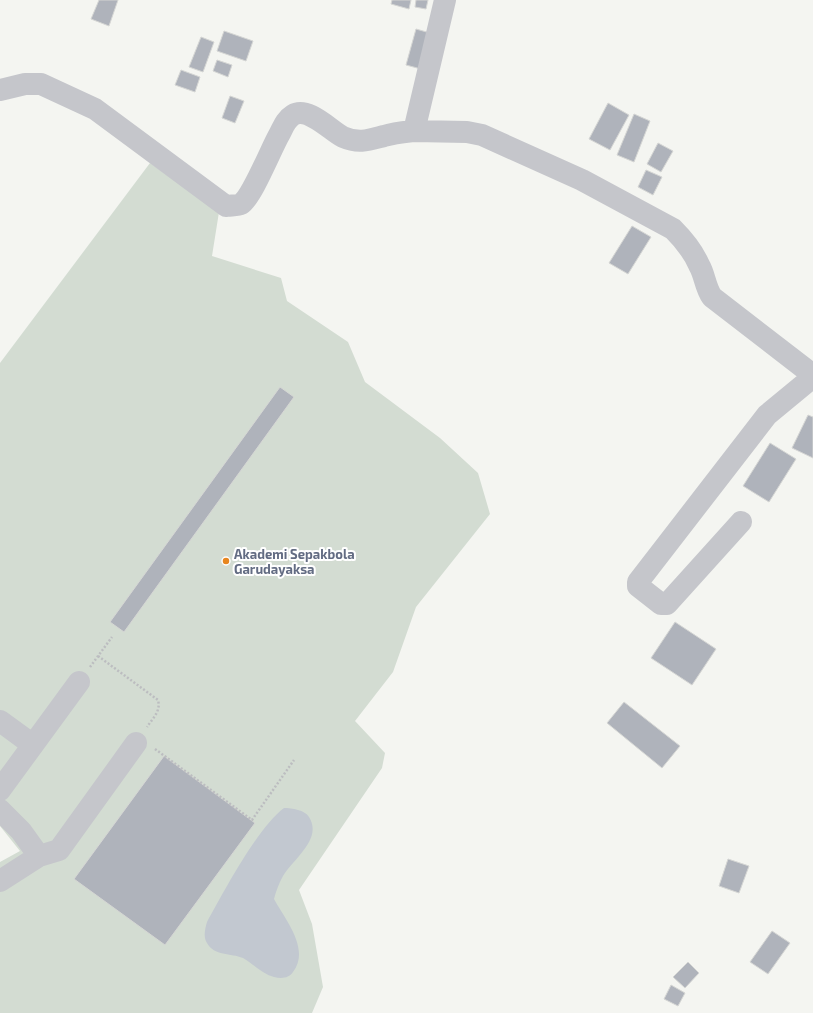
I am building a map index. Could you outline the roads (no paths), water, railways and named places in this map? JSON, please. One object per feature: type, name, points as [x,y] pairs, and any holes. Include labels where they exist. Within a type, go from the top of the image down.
[{"type":"street","points":[[414,131],[445,0]]},
{"type":"street","points":[[0,90],[24,84],[41,84],[95,109],[226,206],[239,205],[250,195],[286,120],[294,115],[306,114],[343,137],[363,142],[384,136],[414,131],[467,132],[482,135],[582,180],[673,229],[685,241],[694,254],[700,265],[706,286],[712,297],[813,376],[766,415],[638,582],[638,586],[661,604],[667,604],[741,522]]},
{"type":"street","points":[[0,790],[79,682]]},
{"type":"street","points":[[0,721],[33,745]]},
{"type":"street","points":[[0,881],[39,856],[59,850],[138,740]]},
{"type":"street","points":[[0,810],[21,831],[39,856]]},
{"type":"place","name":"Akademi Sepakbola Garudayaksa","points":[[226,561]]}]
